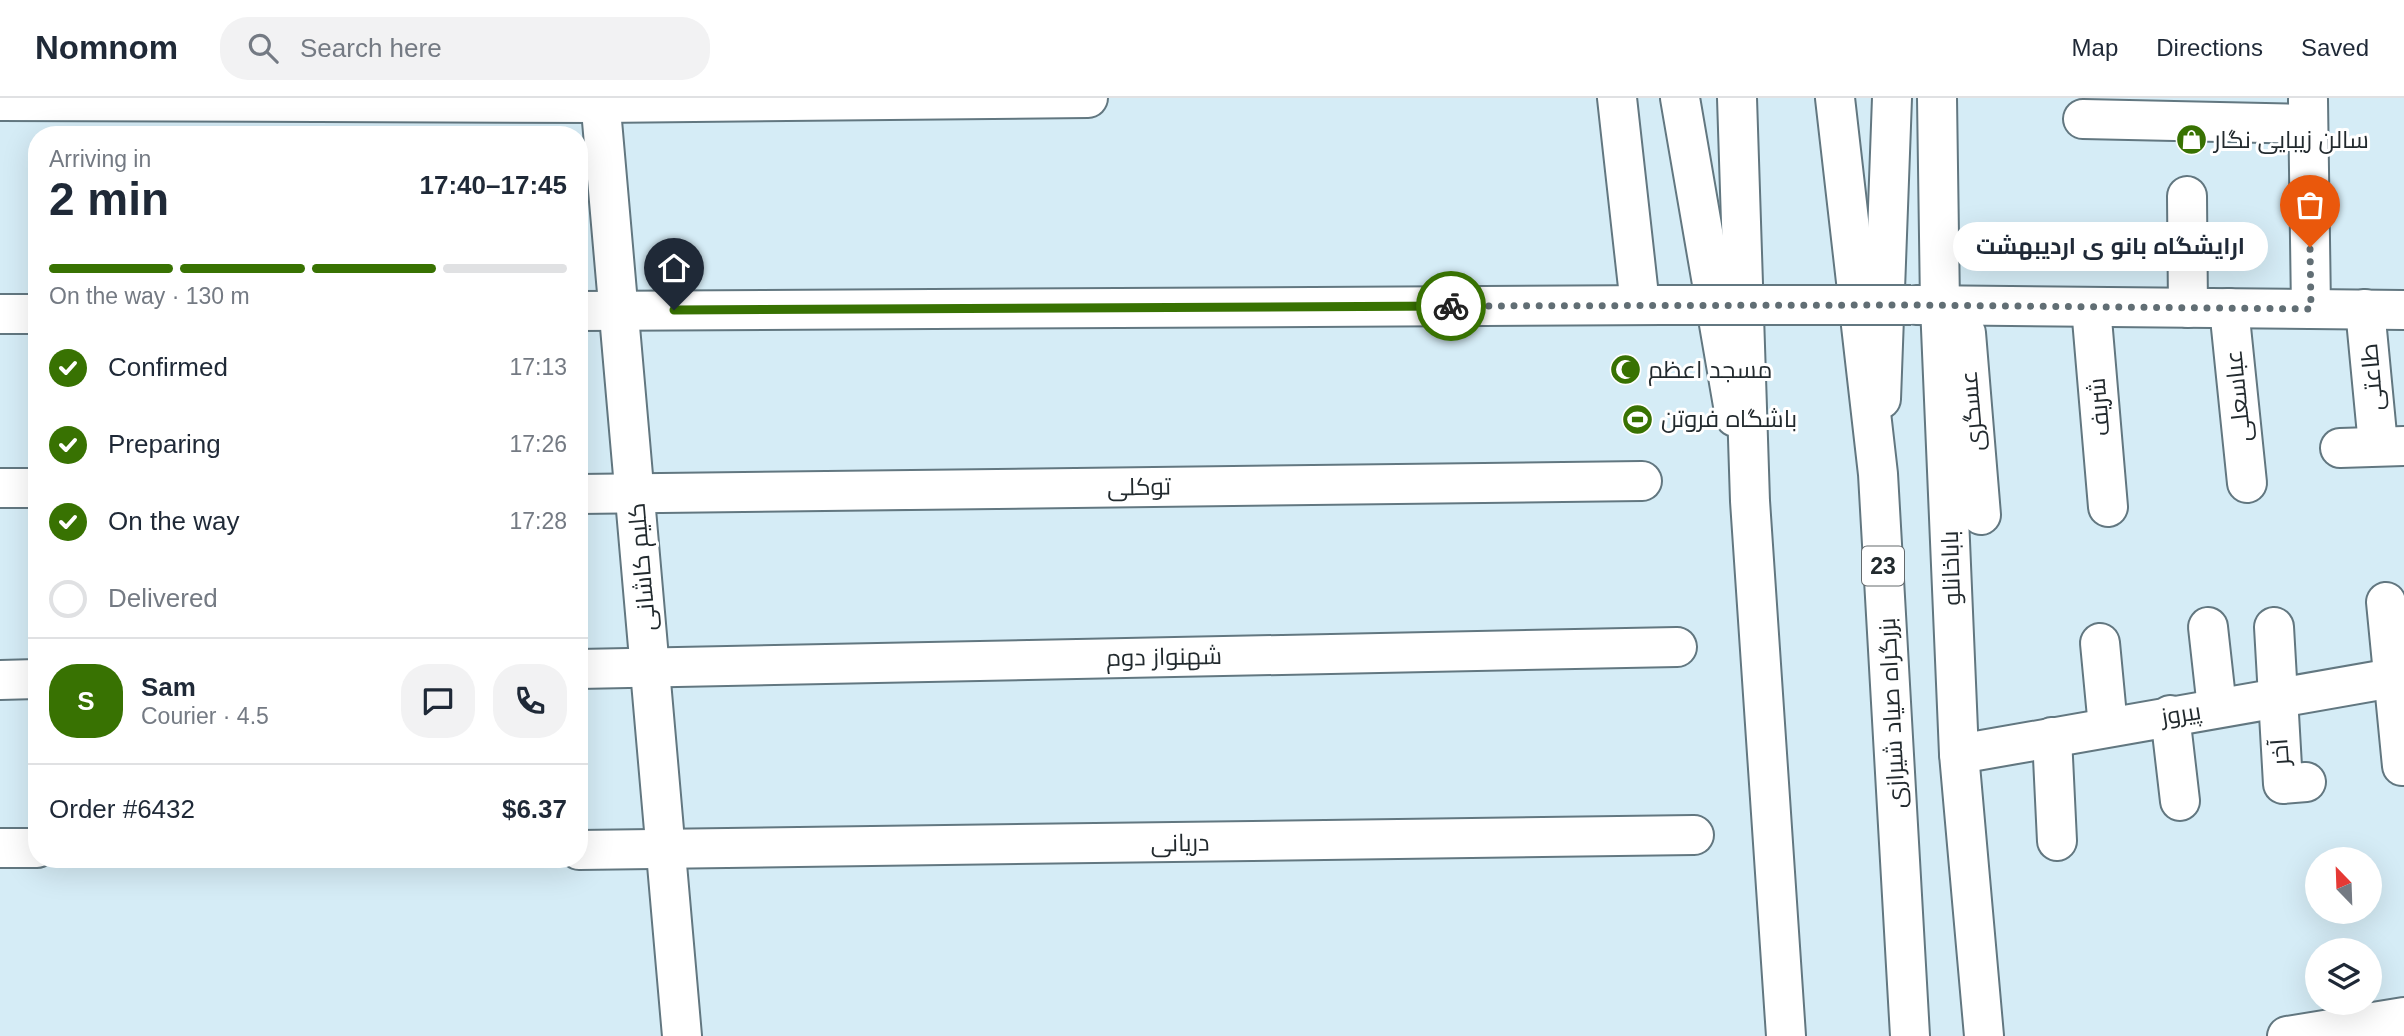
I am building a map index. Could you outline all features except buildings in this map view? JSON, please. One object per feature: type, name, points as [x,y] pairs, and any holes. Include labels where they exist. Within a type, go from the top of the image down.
[{"type":"main road","points":[[0,101],[1088,98]]},
{"type":"main road","points":[[1617,98],[1651,305]]},
{"type":"main road","points":[[1680,98],[1750,501]]},
{"type":"main road","points":[[1737,98],[1750,501],[1786,1036]]},
{"type":"main road","name":"بزرگراه صیاد شیرازی","points":[[1835,98],[1878,474],[1910,1036]]},
{"type":"main road","points":[[1878,474],[1892,98]]},
{"type":"main road","name":"باباخانلو","points":[[1937,98],[1938,305],[1959,754],[1984,1036]]},
{"type":"main road","name":"کلیم کاشانی","points":[[601,100],[682,1036]]},
{"type":"main road","points":[[2083,119],[2308,111],[2311,309]]},
{"type":"main road","points":[[2187,196],[2188,308]]},
{"type":"main road","points":[[588,311],[1651,305],[2404,310]]},
{"type":"main road","name":"عسگری","points":[[1938,305],[1981,515]]},
{"type":"main road","name":"شریف","points":[[2091,307],[2108,507]]},
{"type":"main road","name":"عباسعلی","points":[[2229,308],[2247,483]]},
{"type":"main road","name":"طاعتی","points":[[2365,309],[2391,445]]},
{"type":"main road","points":[[0,314],[28,314]]},
{"type":"main road","points":[[2340,448],[2391,445]]},
{"type":"main road","name":"توکلی","points":[[588,494],[1642,481]]},
{"type":"main road","points":[[0,488],[28,488]]},
{"type":"main road","points":[[2386,602],[2398,677],[2402,766]]},
{"type":"main road","points":[[2273,626],[2276,697]]},
{"type":"main road","points":[[2208,627],[2217,708]]},
{"type":"main road","points":[[2100,643],[2108,726]]},
{"type":"main road","name":"شهنواز دوم","points":[[588,669],[1677,647]]},
{"type":"main road","name":"پیروز","points":[[1959,754],[2398,677]]},
{"type":"main road","points":[[0,680],[28,679]]},
{"type":"main road","name":"آخر","points":[[2276,697],[2283,784],[2306,782]]},
{"type":"main road","points":[[2170,715],[2180,801]]},
{"type":"main road","points":[[2052,737],[2057,841]]},
{"type":"main road","name":"دریانی","points":[[588,850],[1694,835]]},
{"type":"main road","points":[[0,848],[28,848]]},
{"type":"main road","points":[[2287,1036],[2404,1017]]},
{"type":"way so far","points":[[1451,306],[1911,305],[2311,309],[2310,247]]},
{"type":"place","name":"سالن زیبایی نگار","points":[[2191,140]]},
{"type":"place","name":"ارایشگاه بانو ی اردیبهشت","points":[[2310,247]]},
{"type":"place","name":"مسجد اعظم","points":[[1625,370]]},
{"type":"place","name":"باشگاه فروتن","points":[[1638,419]]},
{"type":"route","points":[[674,310],[1451,306]]}]
